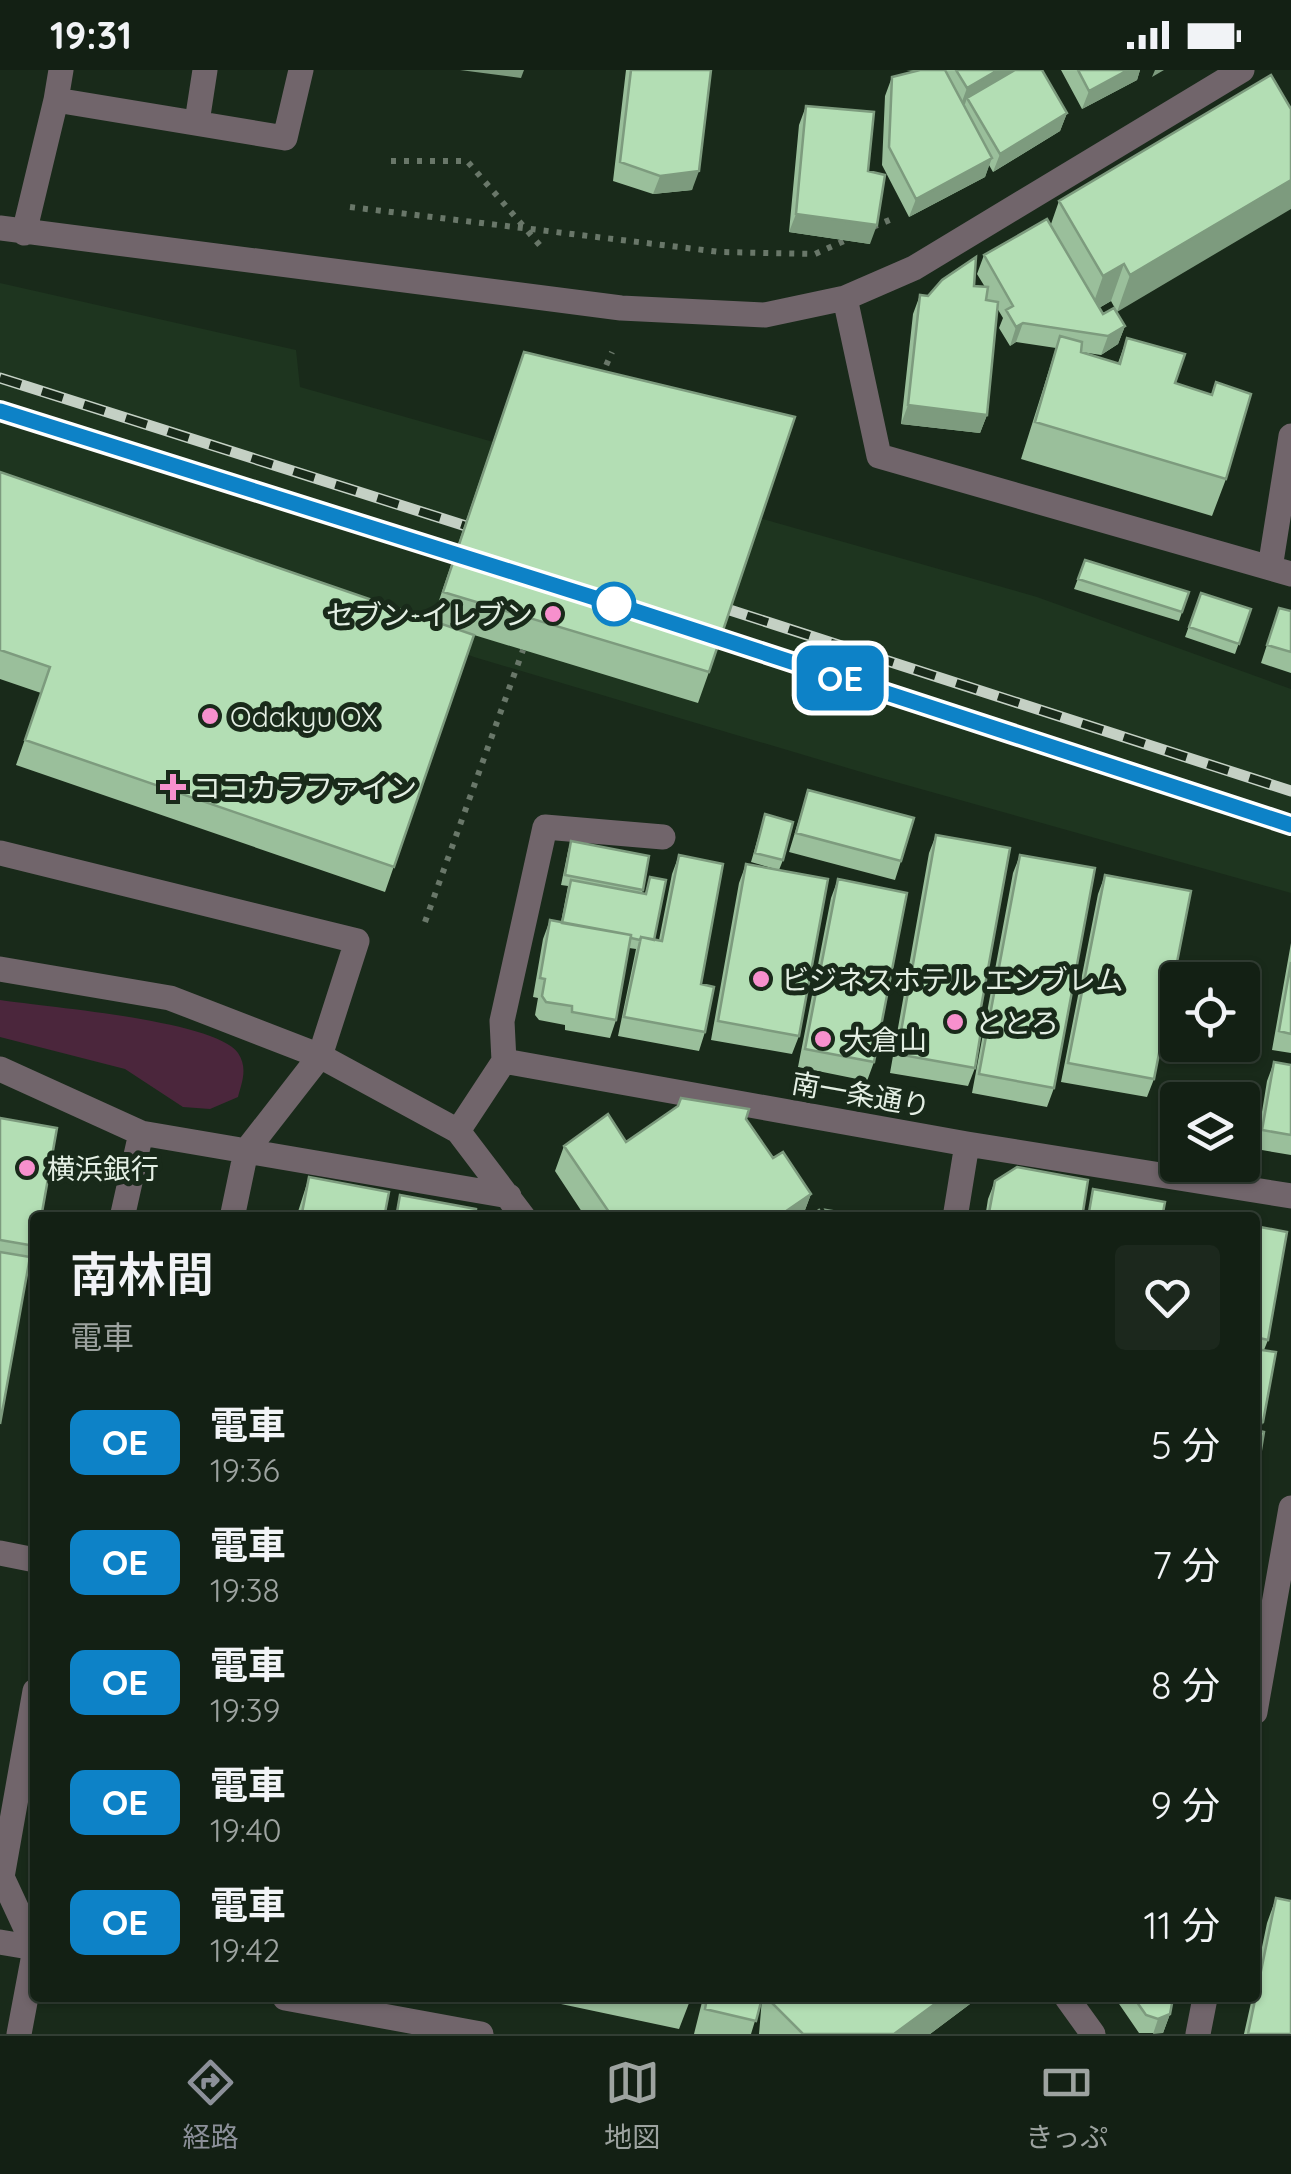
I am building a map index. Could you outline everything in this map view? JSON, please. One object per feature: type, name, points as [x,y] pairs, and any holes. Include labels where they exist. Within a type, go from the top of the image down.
[{"type":"street","points":[[61,70],[56,100],[12,230],[621,308],[765,315],[845,298],[914,268],[1242,70]]},
{"type":"street","points":[[196,122],[206,70]]},
{"type":"street","points":[[56,100],[286,138],[301,70]]},
{"type":"street","points":[[845,298],[879,456],[1280,571],[1291,436]]},
{"type":"street","points":[[458,1131],[504,1061],[502,1020],[545,827],[664,837]]},
{"type":"street","points":[[0,854],[356,941],[320,1056],[246,1151],[233,1212]]},
{"type":"street","points":[[0,968],[170,998],[320,1056],[458,1131],[516,1207]]},
{"type":"street","name":"南一条通り","points":[[504,1061],[967,1144],[1291,1196]]},
{"type":"street","points":[[0,1069],[141,1132],[516,1207]]},
{"type":"street","points":[[123,1212],[141,1132]]},
{"type":"street","points":[[957,1212],[967,1144]]},
{"type":"street","points":[[1260,1684],[1291,1508]]},
{"type":"street","points":[[0,1552],[30,1559]]},
{"type":"street","points":[[30,1718],[2,1877],[30,1937]]},
{"type":"street","points":[[0,1942],[30,1947]]},
{"type":"street","points":[[19,2034],[30,1975]]},
{"type":"street","points":[[307,2002],[481,2034]]},
{"type":"street","points":[[1070,2002],[1092,2034]]},
{"type":"street","points":[[1198,2034],[1204,2002]]},
{"type":"path","points":[[350,207],[720,252],[815,254],[894,218]]},
{"type":"path","points":[[425,922],[523,650]]},
{"type":"shaded area","points":[[0,283],[296,350],[300,387],[1037,597],[1291,689],[1291,893],[878,777],[474,657],[0,481]]},
{"type":"shaded area","points":[[0,1000],[164,1024],[223,1042],[238,1053],[243,1064],[238,1097],[210,1109],[183,1107],[125,1069],[0,1037]]},
{"type":"building","points":[[631,70],[711,70],[699,171],[660,176],[620,162]]},
{"type":"building","points":[[920,70],[945,70],[992,158],[916,199],[889,147],[892,77]]},
{"type":"building","points":[[956,70],[998,70],[967,88]]},
{"type":"building","points":[[1015,70],[1042,70],[1067,113],[1000,154],[967,98]]},
{"type":"building","points":[[1078,70],[1128,70],[1089,91]]},
{"type":"building","points":[[1271,75],[1291,109],[1291,180],[1130,275],[1124,264],[1103,276],[1059,201]]},
{"type":"building","points":[[806,106],[874,112],[868,171],[885,175],[877,225],[796,214]]},
{"type":"building","points":[[1047,219],[1103,314],[1114,308],[1125,326],[1108,336],[1023,323],[1016,327],[1006,310],[1013,306],[984,255]]},
{"type":"building","points":[[976,257],[974,286],[988,287],[986,300],[998,302],[987,415],[908,405],[920,295],[928,296],[942,280]]},
{"type":"building","points":[[1060,336],[1082,342],[1081,352],[1120,364],[1127,338],[1185,354],[1175,383],[1212,395],[1216,382],[1251,394],[1226,479],[1035,422]]},
{"type":"building","points":[[524,352],[795,417],[709,672],[443,592]]},
{"type":"building","points":[[0,472],[474,635],[394,867],[25,740],[50,667],[0,650]]},
{"type":"building","points":[[1085,560],[1189,592],[1182,612],[1078,579]]},
{"type":"building","points":[[1201,593],[1251,609],[1239,644],[1189,627]]},
{"type":"building","points":[[1279,608],[1291,611],[1291,652],[1267,645]]},
{"type":"building","points":[[808,790],[914,818],[901,861],[796,833]]},
{"type":"building","points":[[765,814],[793,822],[783,860],[755,853]]},
{"type":"building","points":[[936,835],[1010,848],[978,1024],[982,1025],[975,1068],[897,1054]]},
{"type":"building","points":[[571,841],[649,856],[643,890],[565,875]]},
{"type":"building","points":[[679,855],[723,864],[701,984],[714,987],[705,1032],[624,1017],[641,937],[662,941]]},
{"type":"building","points":[[1020,855],[1095,868],[1054,1088],[979,1074]]},
{"type":"building","points":[[746,864],[828,879],[799,1036],[718,1021]]},
{"type":"building","points":[[1105,875],[1191,891],[1177,962],[1160,962],[1160,1049],[1154,1079],[1068,1063]]},
{"type":"building","points":[[650,877],[666,880],[654,940],[562,923],[571,880],[646,894]]},
{"type":"building","points":[[838,879],[907,893],[874,1062],[805,1049]]},
{"type":"building","points":[[550,920],[631,935],[616,1020],[572,1012],[572,1006],[546,1002],[542,996],[545,979],[540,978]]},
{"type":"building","points":[[1291,962],[1291,1034],[1279,1031]]},
{"type":"building","points":[[1274,1062],[1291,1065],[1291,1135],[1262,1130]]},
{"type":"building","points":[[681,1098],[749,1109],[746,1119],[773,1158],[783,1152],[811,1194],[785,1212],[609,1212],[564,1146],[608,1114],[626,1142],[678,1106]]},
{"type":"building","points":[[0,1118],[57,1128],[42,1212],[30,1212],[30,1245],[0,1240]]},
{"type":"building","points":[[1017,1167],[1088,1180],[1083,1212],[989,1212],[995,1181]]},
{"type":"building","points":[[309,1177],[389,1192],[385,1212],[302,1212]]},
{"type":"building","points":[[1093,1189],[1165,1202],[1163,1212],[1089,1212]]},
{"type":"building","points":[[400,1195],[476,1209],[476,1212],[397,1212]]},
{"type":"building","points":[[1260,1227],[1287,1232],[1268,1340],[1260,1338]]},
{"type":"building","points":[[0,1252],[30,1257],[0,1424]]},
{"type":"building","points":[[1260,1350],[1276,1352],[1263,1422],[1260,1421]]},
{"type":"building","points":[[1276,1898],[1291,1901],[1291,2034],[1248,2034],[1255,2002],[1260,2002],[1260,1976]]},
{"type":"building","points":[[706,2002],[761,2002],[756,2021],[705,2009]]},
{"type":"building","points":[[938,2002],[894,2034],[803,2034],[772,2003]]},
{"type":"building","points":[[1137,2002],[1172,2002],[1170,2014],[1158,2019],[1146,2015]]},
{"type":"railway","points":[[0,378],[491,534]]},
{"type":"railway","points":[[0,411],[482,563]]},
{"type":"railway","points":[[705,602],[1291,791]]},
{"type":"railway","points":[[692,630],[1291,825]]},
{"type":"train","name":"OE","points":[[0,411],[614,604],[1291,825]]},
{"type":"place","name":"セブン-イレブン","points":[[553,614]]},
{"type":"place","name":"Odakyu OX","points":[[210,716]]},
{"type":"place","name":"ココカラファイン","points":[[173,787]]},
{"type":"place","name":"ビジネスホテル エンブレム","points":[[761,979]]},
{"type":"place","name":"ととろ","points":[[955,1022]]},
{"type":"place","name":"大倉山","points":[[823,1039]]},
{"type":"place","name":"横浜銀行","points":[[27,1168]]}]
